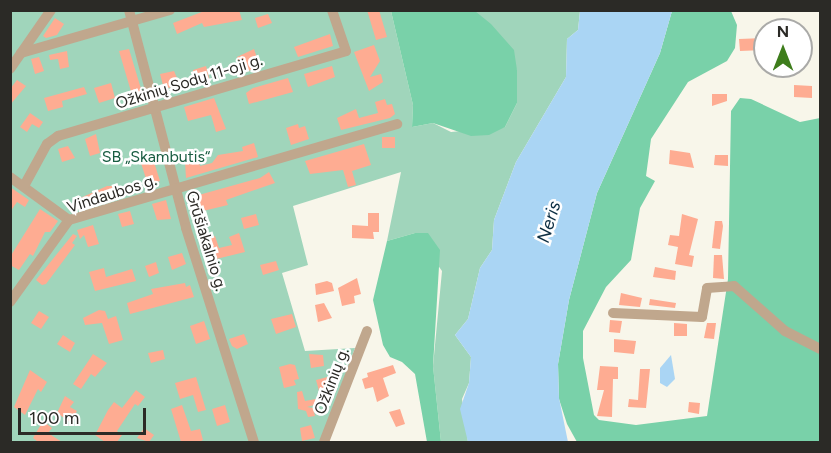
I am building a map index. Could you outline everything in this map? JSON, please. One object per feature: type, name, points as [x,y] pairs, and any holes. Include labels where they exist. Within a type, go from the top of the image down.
[{"type":"street","points":[[10,69],[51,10]]},
{"type":"street","name":"Grūšiakalnio g.","points":[[129,10],[175,189],[254,442]]},
{"type":"street","points":[[21,54],[170,10]]},
{"type":"street","name":"Ožkinių Sodų 11-oji g.","points":[[24,186],[52,140],[346,51],[332,10]]},
{"type":"street","name":"Vindaubos g.","points":[[10,302],[69,220],[397,124]]},
{"type":"street","points":[[10,177],[69,220]]},
{"type":"street","points":[[613,313],[702,317],[707,288],[734,286],[785,332],[820,349]]},
{"type":"street","name":"Ožkinių g.","points":[[324,442],[367,331]]},
{"type":"green space","name":"SB „Skambutis“","points":[[10,11],[391,11],[413,105],[412,127],[433,123],[451,132],[505,127],[517,103],[517,70],[475,11],[580,11],[578,30],[567,39],[566,77],[516,162],[494,220],[492,250],[480,268],[468,319],[455,335],[471,357],[469,383],[462,399],[468,442],[441,442],[433,366],[442,271],[415,233],[387,241],[401,172],[293,206],[308,265],[282,273],[305,351],[355,348],[321,442],[11,442]]},
{"type":"green space","points":[[391,11],[475,11],[491,24],[514,50],[517,70],[517,103],[505,127],[489,135],[471,136],[433,123],[412,127],[413,105]]},
{"type":"green space","points":[[672,11],[731,11],[737,25],[735,48],[727,61],[688,82],[651,139],[646,176],[655,181],[640,208],[631,260],[606,287],[583,331],[583,358],[594,415],[599,420],[636,425],[707,416],[728,279],[731,111],[740,98],[751,99],[800,122],[820,118],[820,442],[577,442],[567,424],[559,399],[558,364],[569,300],[597,193],[660,53]]},
{"type":"green space","points":[[415,233],[428,233],[440,250],[433,366],[441,442],[427,442],[415,374],[402,362],[390,357],[383,345],[373,300],[387,241]]},
{"type":"water","name":"Neris","points":[[580,11],[672,11],[660,53],[597,193],[569,300],[558,364],[559,398],[568,442],[468,442],[460,409],[469,383],[471,357],[455,335],[468,319],[480,268],[492,250],[494,220],[516,162],[566,77],[567,39],[578,30]]},
{"type":"water","points":[[671,355],[675,379],[667,387],[660,383],[660,368]]},
{"type":"building","points":[[207,10],[239,10],[242,20],[204,27],[202,23],[177,34],[173,23]]},
{"type":"building","points":[[367,10],[379,10],[387,37],[376,40]]},
{"type":"building","points":[[268,14],[272,23],[258,28],[255,18]]},
{"type":"building","points":[[55,18],[64,24],[57,35],[46,38],[43,36]]},
{"type":"building","points":[[330,34],[333,46],[298,57],[294,47]]},
{"type":"building","points":[[753,38],[753,50],[740,51],[739,39]]},
{"type":"building","points":[[374,45],[380,61],[370,77],[381,74],[383,82],[369,91],[354,52]]},
{"type":"building","points":[[129,49],[145,102],[135,105],[119,51]]},
{"type":"building","points":[[254,49],[260,66],[242,74],[237,57]]},
{"type":"building","points":[[67,51],[69,67],[60,69],[58,59],[50,60],[49,55]]},
{"type":"building","points":[[39,57],[44,71],[35,74],[31,59]]},
{"type":"building","points":[[206,66],[210,81],[194,86],[193,70]]},
{"type":"building","points":[[332,66],[335,77],[308,87],[304,74]]},
{"type":"building","points":[[174,71],[180,85],[164,89],[160,74]]},
{"type":"building","points":[[288,78],[293,92],[249,104],[246,93],[253,88]]},
{"type":"building","points":[[17,80],[26,86],[10,105],[10,89]]},
{"type":"building","points":[[111,83],[115,98],[99,103],[94,88]]},
{"type":"building","points":[[794,85],[812,86],[812,98],[794,97]]},
{"type":"building","points":[[84,87],[87,94],[62,101],[63,107],[48,111],[44,98]]},
{"type":"building","points":[[712,94],[727,94],[727,101],[712,106]]},
{"type":"building","points":[[214,98],[226,129],[216,132],[211,115],[188,121],[184,107]]},
{"type":"building","points":[[385,99],[387,105],[392,104],[395,114],[390,118],[341,130],[337,118],[356,109],[359,118],[378,113],[375,102]]},
{"type":"building","points":[[30,113],[43,122],[39,128],[32,124],[27,132],[20,127]]},
{"type":"building","points":[[298,124],[299,128],[305,126],[309,139],[291,145],[286,128]]},
{"type":"building","points":[[96,134],[100,153],[90,156],[85,139]]},
{"type":"building","points":[[382,137],[395,137],[395,148],[382,148]]},
{"type":"building","points":[[254,143],[258,157],[186,178],[185,162],[198,158],[200,166],[212,163],[218,155],[243,151],[242,147]]},
{"type":"building","points":[[364,144],[371,165],[352,171],[356,185],[348,187],[343,170],[310,174],[305,161]]},
{"type":"building","points":[[68,146],[75,158],[62,162],[58,149]]},
{"type":"building","points":[[670,150],[690,153],[694,168],[669,164]]},
{"type":"building","points":[[715,155],[728,155],[728,166],[714,165]]},
{"type":"building","points":[[153,159],[160,181],[148,185],[141,163]]},
{"type":"building","points":[[269,172],[275,183],[226,200],[228,205],[203,211],[205,217],[194,220],[188,198],[260,178]]},
{"type":"building","points":[[107,186],[112,186],[115,196],[109,201],[78,207],[76,200]]},
{"type":"building","points":[[10,187],[29,200],[25,207],[17,202],[10,212]]},
{"type":"building","points":[[166,200],[171,219],[157,220],[152,204]]},
{"type":"building","points":[[40,209],[58,221],[50,232],[45,232],[33,256],[30,254],[19,270],[10,265],[10,257]]},
{"type":"building","points":[[130,211],[134,224],[122,227],[118,214]]},
{"type":"building","points":[[368,213],[379,213],[379,232],[373,232],[374,239],[352,238],[352,225],[368,226]]},
{"type":"building","points":[[256,214],[259,225],[244,229],[241,218]]},
{"type":"building","points":[[682,214],[698,219],[689,255],[694,256],[692,267],[675,264],[678,247],[668,245],[670,235],[679,236]]},
{"type":"building","points":[[715,221],[722,221],[723,226],[720,249],[712,248]]},
{"type":"building","points":[[93,225],[99,244],[88,247],[84,235],[80,239],[77,230]]},
{"type":"building","points":[[239,233],[245,252],[208,261],[203,240],[215,236],[219,248],[232,245],[229,237]]},
{"type":"building","points":[[73,234],[77,236],[72,243],[75,245],[46,284],[42,285],[36,280]]},
{"type":"building","points":[[182,253],[186,264],[172,270],[168,257]]},
{"type":"building","points":[[714,255],[722,255],[724,279],[713,278]]},
{"type":"building","points":[[276,261],[279,270],[263,275],[260,265]]},
{"type":"building","points":[[156,262],[159,273],[149,277],[145,266]]},
{"type":"building","points":[[655,267],[676,271],[675,280],[653,277]]},
{"type":"building","points":[[104,268],[106,277],[132,269],[136,281],[95,291],[89,272]]},
{"type":"building","points":[[357,278],[361,294],[354,296],[355,303],[342,306],[338,288]]},
{"type":"building","points":[[327,281],[332,283],[334,291],[316,295],[315,284]]},
{"type":"building","points":[[185,283],[186,287],[190,285],[194,297],[130,314],[127,303],[153,294],[151,289]]},
{"type":"building","points":[[621,293],[642,298],[640,307],[619,305]]},
{"type":"building","points":[[650,299],[676,303],[675,308],[649,305]]},
{"type":"building","points":[[324,303],[332,318],[318,322],[315,305]]},
{"type":"building","points":[[99,310],[105,311],[108,319],[116,316],[123,340],[109,344],[102,323],[85,325],[83,318]]},
{"type":"building","points":[[39,311],[49,317],[41,329],[31,323]]},
{"type":"building","points":[[292,314],[296,327],[276,334],[271,319]]},
{"type":"building","points":[[610,320],[622,321],[620,333],[609,332]]},
{"type":"building","points":[[204,321],[210,339],[196,344],[190,326]]},
{"type":"building","points":[[674,323],[687,324],[687,336],[674,336]]},
{"type":"building","points":[[707,323],[716,323],[714,339],[704,338]]},
{"type":"building","points":[[244,334],[248,344],[237,349],[232,346],[229,339]]},
{"type":"building","points":[[63,335],[75,343],[70,352],[57,344]]},
{"type":"building","points":[[614,339],[636,341],[634,354],[614,352]]},
{"type":"building","points":[[163,350],[165,359],[151,363],[148,353]]},
{"type":"building","points":[[93,354],[107,363],[95,377],[91,374],[81,389],[73,384]]},
{"type":"building","points":[[309,354],[323,355],[324,366],[311,368]]},
{"type":"building","points":[[295,365],[299,379],[294,380],[296,385],[284,388],[279,367]]},
{"type":"building","points":[[393,365],[396,373],[383,378],[389,396],[377,402],[373,387],[365,389],[362,379],[368,377],[367,373]]},
{"type":"building","points":[[600,366],[618,367],[618,379],[613,379],[612,417],[597,416],[604,390],[597,390]]},
{"type":"building","points":[[640,369],[650,369],[646,408],[628,407],[629,399],[638,400]]},
{"type":"building","points":[[30,370],[47,382],[41,392],[38,389],[25,415],[14,407]]},
{"type":"building","points":[[331,376],[336,392],[325,395],[324,390],[319,391],[316,380]]},
{"type":"building","points":[[196,377],[206,410],[198,412],[193,395],[180,399],[175,383]]},
{"type":"building","points":[[136,390],[145,397],[138,406],[135,404],[117,431],[122,435],[117,442],[105,442],[95,435],[114,402],[122,408]]},
{"type":"building","points":[[302,391],[305,401],[316,399],[318,404],[307,407],[313,408],[315,416],[308,417],[306,411],[298,409],[297,392]]},
{"type":"building","points":[[65,396],[74,402],[70,407],[77,411],[70,422],[57,413]]},
{"type":"building","points":[[689,402],[700,403],[699,414],[688,412]]},
{"type":"building","points":[[182,405],[191,431],[200,429],[203,440],[181,442],[171,409]]},
{"type":"building","points":[[225,405],[230,422],[217,426],[212,409]]},
{"type":"building","points":[[400,409],[405,424],[396,427],[389,412]]},
{"type":"building","points":[[43,421],[52,428],[48,433],[62,442],[38,442],[33,438]]},
{"type":"building","points":[[311,425],[315,438],[302,441],[300,428]]},
{"type":"building","points":[[144,428],[154,435],[149,442],[137,438]]}]
